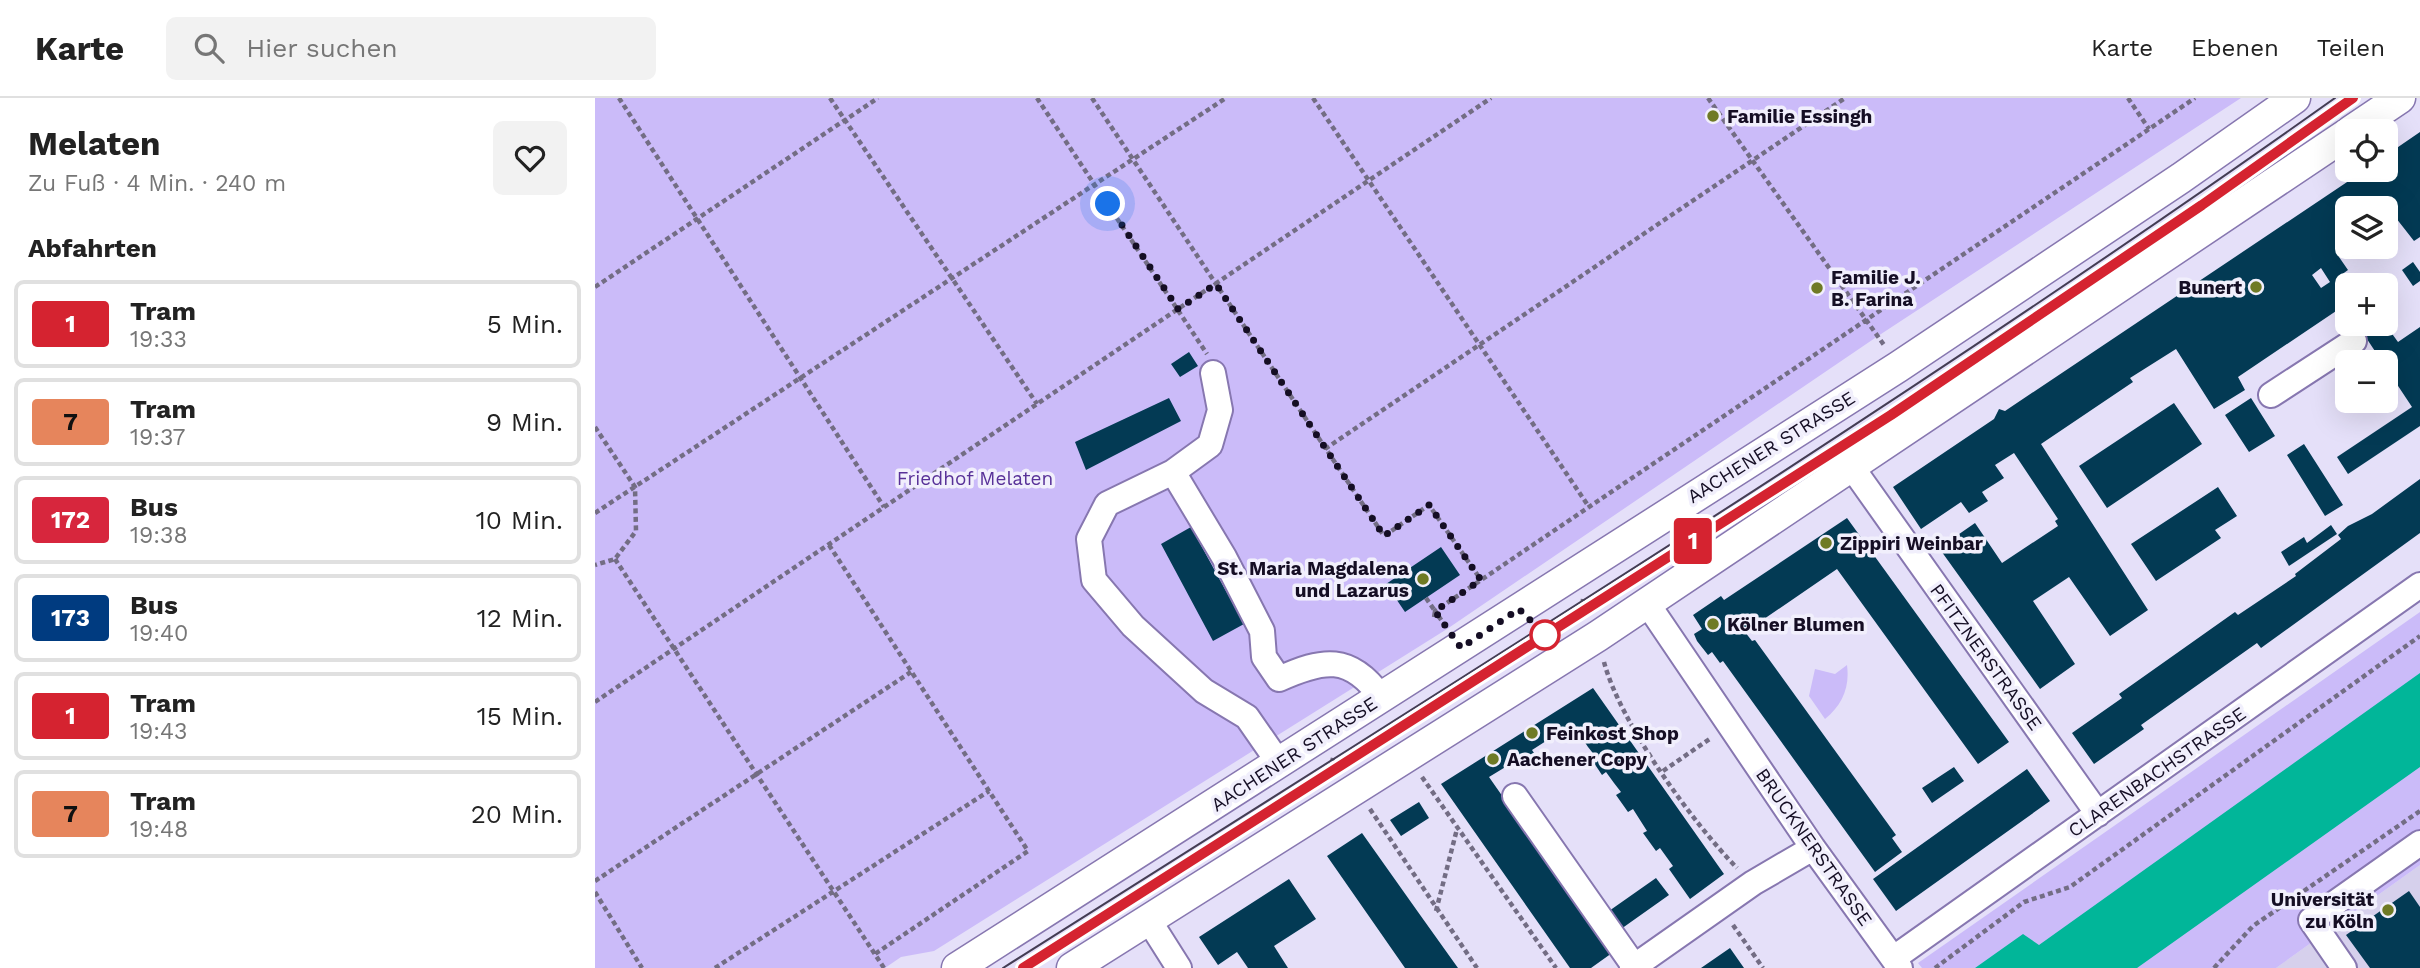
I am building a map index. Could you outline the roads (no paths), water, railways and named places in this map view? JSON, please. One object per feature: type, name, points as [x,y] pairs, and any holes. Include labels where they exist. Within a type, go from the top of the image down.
[{"type":"main road","name":"AACHENER STRASSE","points":[[957,968],[1898,366],[2181,178],[2295,98]]},
{"type":"main road","points":[[2369,119],[2400,98]]},
{"type":"main road","points":[[1072,968],[1347,782],[1408,755],[1592,628],[1647,603],[2335,142]]},
{"type":"street","points":[[2271,396],[2354,341]]},
{"type":"street","points":[[1213,373],[1220,410],[1209,445],[1173,472],[1107,504],[1089,539],[1094,580],[1133,626],[1204,691],[1247,717],[1279,763]]},
{"type":"street","name":"PFITZNERSTRASSE","points":[[1851,466],[2098,814]]},
{"type":"street","points":[[1173,472],[1262,631],[1264,657],[1279,679],[1314,663],[1352,666],[1368,680],[1381,697]]},
{"type":"street","name":"CLARENBACHSTRASSE","points":[[1897,963],[2098,814],[2420,585]]},
{"type":"street","name":"BRUCKNERSTRASSE","points":[[1647,603],[1813,848],[1897,963]]},
{"type":"street","points":[[1515,796],[1633,967],[1753,883],[1813,848]]},
{"type":"street","points":[[2344,968],[2311,920],[2417,851]]},
{"type":"street","points":[[1148,919],[1179,968]]},
{"type":"tram line","points":[[1003,968],[1675,542],[1842,433],[2008,324],[2335,98]]},
{"type":"tram line","points":[[2327,116],[2353,98]]},
{"type":"tram line","name":"1","points":[[1023,968],[1891,415],[2202,205],[2353,98]]},
{"type":"tram line","points":[[1023,968],[1176,870]]},
{"type":"place","name":"Familie Essingh","points":[[1713,116]]},
{"type":"place","name":"Bunert","points":[[2256,287]]},
{"type":"place","name":"Familie J. B. Farina","points":[[1817,288]]},
{"type":"place","name":"Zippiri Weinbar","points":[[1826,543]]},
{"type":"place","name":"St. Maria Magdalena und Lazarus","points":[[1423,579]]},
{"type":"place","name":"Kölner Blumen","points":[[1713,624]]},
{"type":"place","name":"Feinkost Shop","points":[[1532,733]]},
{"type":"place","name":"Aachener Copy","points":[[1493,759]]},
{"type":"place","name":"Universität zu Köln","points":[[2388,910]]},
{"type":"park label","name":"Friedhof Melaten","points":[[975,478]]}]
